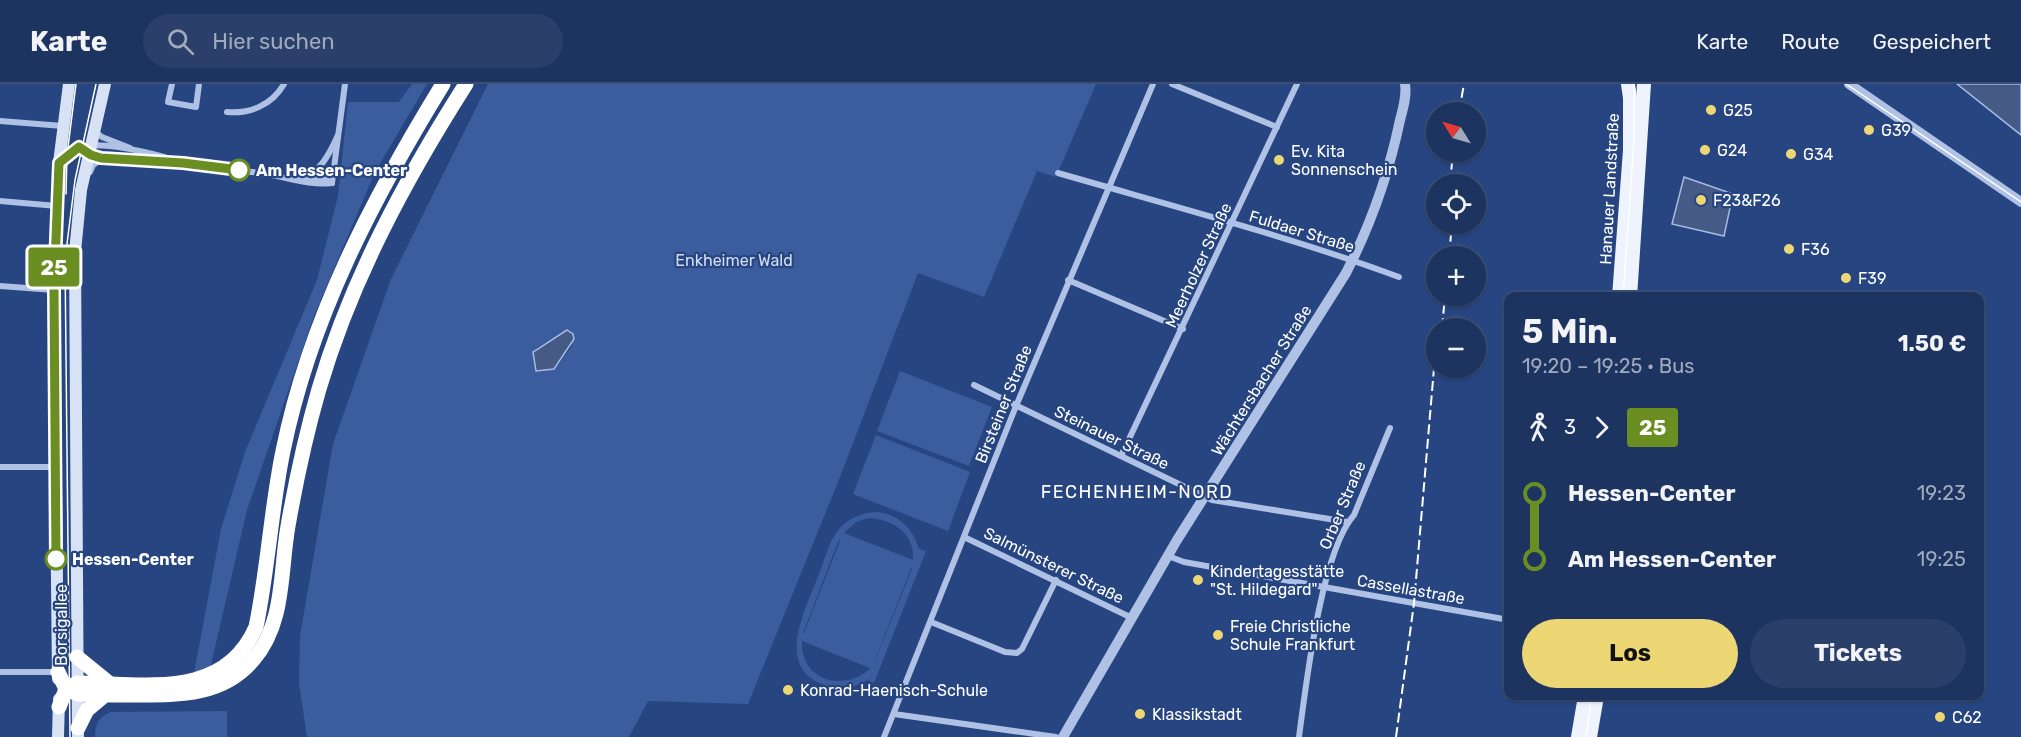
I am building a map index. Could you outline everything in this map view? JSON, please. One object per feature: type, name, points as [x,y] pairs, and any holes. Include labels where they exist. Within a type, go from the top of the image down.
[{"type":"highway","points":[[58,672],[74,689],[108,689],[184,683],[199,681],[228,666],[242,653],[252,636],[261,607],[283,450],[305,365],[345,263],[397,163],[443,84]]},
{"type":"highway","points":[[77,657],[108,689],[181,695],[207,690],[241,671],[254,660],[266,642],[276,616],[287,530],[300,464],[319,389],[337,333],[389,214],[466,84]]},
{"type":"highway","points":[[58,707],[74,689]]},
{"type":"highway","points":[[78,733],[87,710],[108,689]]},
{"type":"main road","name":"Borsigallee","points":[[58,737],[54,290],[59,163],[69,84]]},
{"type":"main road","name":"Borsigallee","points":[[78,733],[74,689],[77,657],[76,232],[93,130],[105,84]]},
{"type":"main road","name":"Hanauer Landstraße","points":[[1619,292],[1630,139],[1628,84]]},
{"type":"main road","name":"Hanauer Landstraße","points":[[1630,292],[1644,84]]},
{"type":"main road","points":[[1578,737],[1584,700]]},
{"type":"main road","points":[[1590,737],[1596,700]]},
{"type":"street","points":[[172,84],[168,102],[196,107],[199,84]]},
{"type":"street","points":[[226,112],[243,112],[259,107],[277,94],[284,84]]},
{"type":"street","points":[[332,183],[345,84]]},
{"type":"street","name":"Birsteiner Straße","points":[[884,737],[1016,406],[1153,84]]},
{"type":"street","points":[[1172,84],[1277,128]]},
{"type":"street","name":"Meerholzer Straße","points":[[1121,456],[1297,84]]},
{"type":"street","name":"Wächtersbacher Straße","points":[[1063,737],[1168,556],[1353,260],[1384,181],[1404,102],[1405,84]]},
{"type":"street","points":[[1849,84],[2021,202]]},
{"type":"street","points":[[0,121],[63,126]]},
{"type":"street","points":[[307,178],[326,158],[340,128]]},
{"type":"street","points":[[93,130],[102,137],[181,163]]},
{"type":"street","points":[[59,163],[76,148],[90,146],[142,152]]},
{"type":"street","points":[[76,232],[93,165],[101,158],[181,163],[295,179],[307,183],[332,183]]},
{"type":"street","name":"Fuldaer Straße","points":[[1058,173],[1232,223],[1353,260],[1399,277]]},
{"type":"street","points":[[295,179],[322,178],[332,183]]},
{"type":"street","points":[[0,201],[57,206]]},
{"type":"street","points":[[1068,280],[1183,329]]},
{"type":"street","points":[[0,286],[54,290]]},
{"type":"street","name":"Steinauer Straße","points":[[974,385],[1205,497],[1348,522]]},
{"type":"street","name":"Orber Straße","points":[[1299,737],[1307,680],[1336,549],[1348,522],[1354,515],[1390,428]]},
{"type":"street","points":[[0,467],[54,467]]},
{"type":"street","name":"Salmünsterer Straße","points":[[964,537],[1132,618]]},
{"type":"street","name":"Cassellastraße","points":[[1168,556],[1185,562],[1504,619]]},
{"type":"street","points":[[931,622],[1005,652],[1017,653],[1022,650],[1056,580]]},
{"type":"street","points":[[0,672],[58,672]]},
{"type":"street","points":[[894,714],[1056,737]]},
{"type":"green space","points":[[412,84],[427,84],[375,172],[314,316],[247,510],[210,669],[194,673],[221,529],[245,452],[317,280],[338,196],[348,102],[399,102]]},
{"type":"green space","name":"Enkheimer Wald","points":[[488,84],[1096,84],[1056,177],[1037,171],[984,297],[918,273],[840,477],[748,704],[648,701],[629,737],[307,737],[299,683],[300,636],[333,444],[391,279]],"holes":[[[563,332],[572,346],[558,365],[533,360],[537,348]]]},
{"type":"green space","points":[[900,371],[992,407],[969,466],[877,431]]},
{"type":"green space","points":[[876,435],[970,472],[948,531],[853,494]]},
{"type":"green space","points":[[876,512],[884,513],[904,523],[919,549],[926,551],[874,683],[867,680],[848,688],[827,686],[811,678],[801,667],[797,654],[800,623],[835,534],[851,519]],"holes":[[[868,518],[877,519],[901,529],[910,542],[913,560],[844,533],[856,522]],[[841,538],[803,633],[838,542]],[[912,566],[912,569],[875,661]],[[802,641],[871,668],[849,680],[826,679],[816,674],[808,666],[803,655]]]},
{"type":"green space","points":[[227,711],[227,737],[95,737],[98,721],[111,712]]},
{"type":"shaded area","points":[[1957,84],[2021,84],[2021,135]]},
{"type":"shaded area","name":"F23&F26","points":[[1684,177],[1733,194],[1724,236],[1672,224]]},
{"type":"shaded area","points":[[567,330],[573,334],[574,339],[554,369],[536,371],[533,352]]},
{"type":"tram line","points":[[66,194],[67,155],[76,84]]},
{"type":"tram line","points":[[70,737],[65,260],[75,180],[96,84]]},
{"type":"tram line","points":[[1623,292],[1634,140],[1634,84]]},
{"type":"tram line","points":[[1846,84],[2021,202]]},
{"type":"tram line","points":[[1586,737],[1591,700]]},
{"type":"railway","points":[[1461,102],[1464,84]]},
{"type":"railway","points":[[1451,174],[1452,162]]},
{"type":"railway","points":[[1450,246],[1451,234]]},
{"type":"railway","points":[[1443,318],[1444,306]]},
{"type":"railway","points":[[1396,737],[1414,603],[1433,378]]},
{"type":"bus line","name":"25","points":[[56,559],[54,290],[59,163],[79,147],[101,158],[183,163],[239,170]]},
{"type":"place","name":"G25","points":[[1711,110]]},
{"type":"place","name":"G39","points":[[1869,130]]},
{"type":"place","name":"G24","points":[[1705,150]]},
{"type":"place","name":"G34","points":[[1791,154]]},
{"type":"place","name":"Ev. Kita Sonnenschein","points":[[1279,160]]},
{"type":"place","name":"Am Hessen-Center","points":[[239,170]]},
{"type":"place","name":"F23&F26","points":[[1701,200]]},
{"type":"place","name":"F36","points":[[1789,249]]},
{"type":"place","name":"F39","points":[[1846,278]]},
{"type":"place","name":"Hessen-Center","points":[[56,559]]},
{"type":"place","name":"Kindertagesstätte \"St. Hildegard\"","points":[[1198,580]]},
{"type":"place","name":"Freie Christliche Schule Frankfurt","points":[[1218,635]]},
{"type":"place","name":"Konrad-Haenisch-Schule","points":[[788,690]]},
{"type":"place","name":"Klassikstadt","points":[[1140,714]]},
{"type":"place","name":"C62","points":[[1940,717]]},
{"type":"district","name":"FECHENHEIM-NORD","points":[[1137,492]]}]
